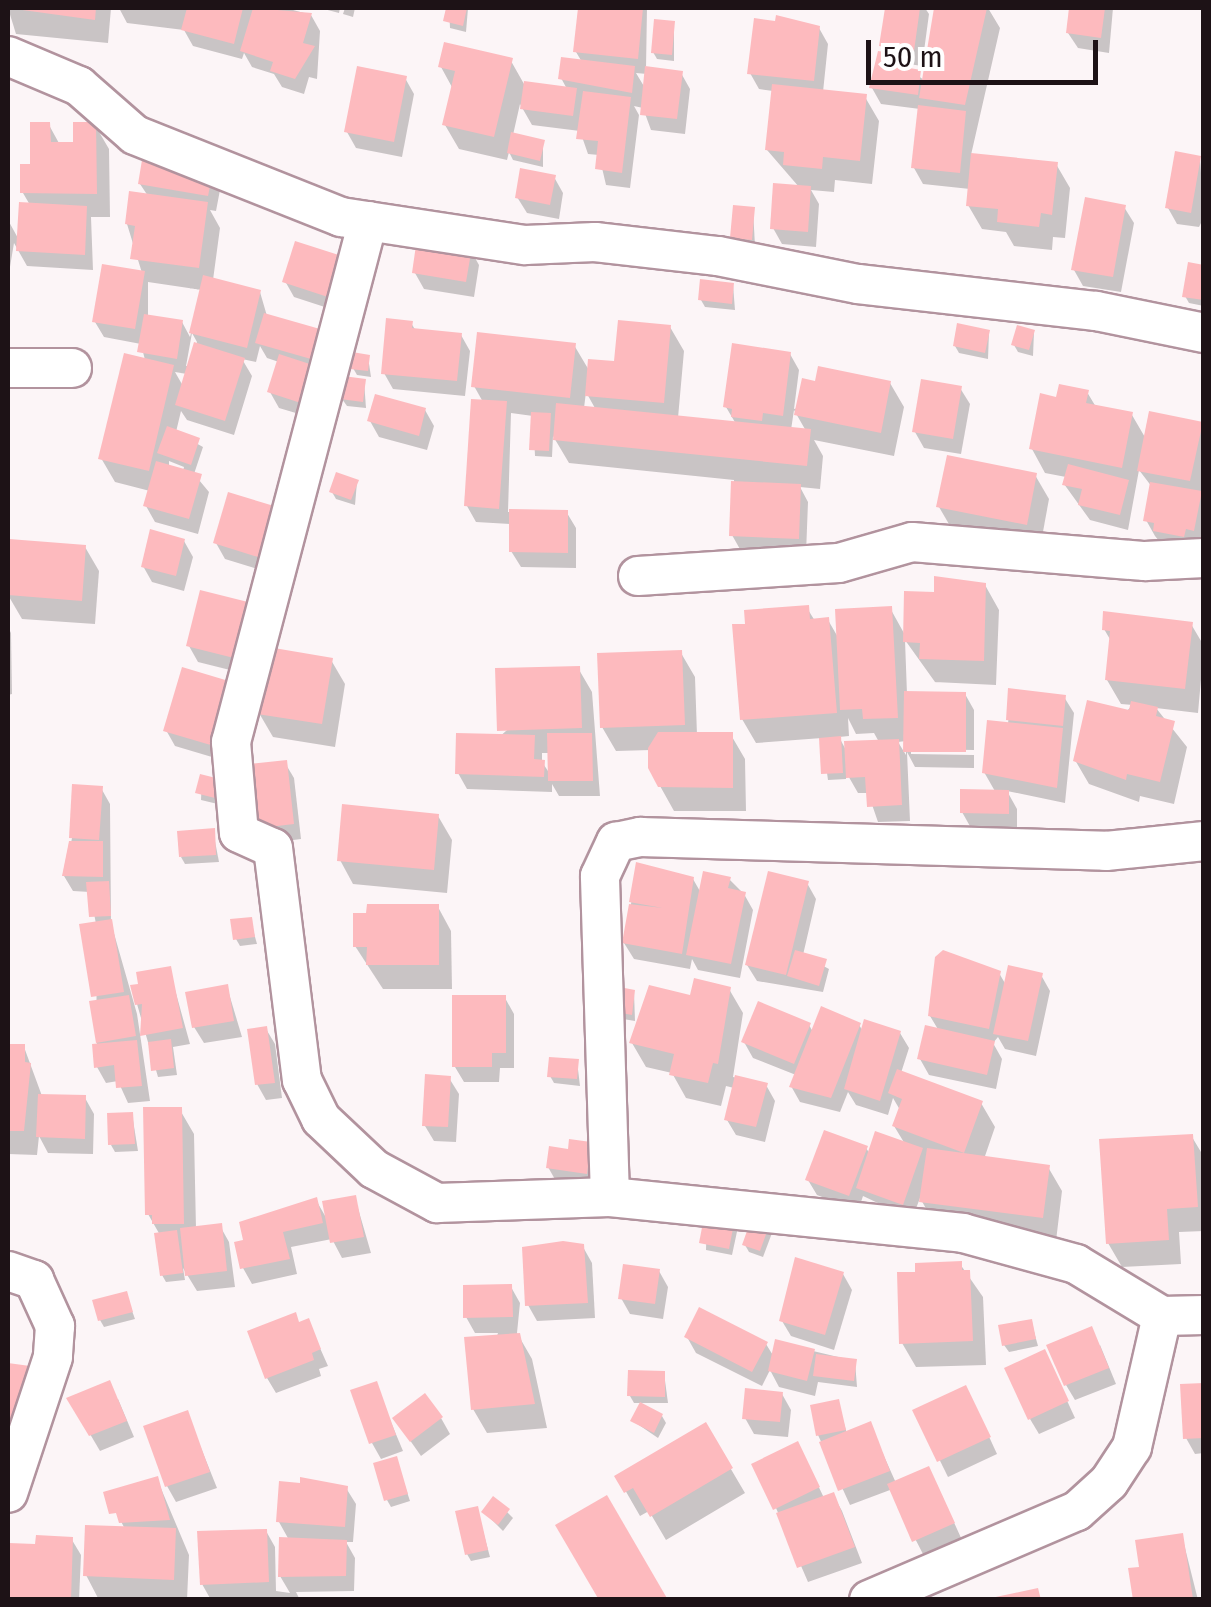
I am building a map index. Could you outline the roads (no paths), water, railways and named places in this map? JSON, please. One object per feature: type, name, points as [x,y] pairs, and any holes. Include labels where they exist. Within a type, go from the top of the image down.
[{"type":"street","points":[[8,56],[79,86],[135,134],[341,217],[525,246],[595,242],[718,256],[858,284],[1096,311],[1204,334]]},
{"type":"street","points":[[368,221],[231,742],[239,834],[273,848],[302,1080],[321,1119],[374,1169],[437,1203],[610,1197],[964,1233],[1076,1264],[1162,1316],[1204,1315]]},
{"type":"street","points":[[8,368],[72,368]]},
{"type":"street","points":[[638,576],[839,563],[912,542],[1146,561],[1204,558]]},
{"type":"street","points":[[610,1197],[600,876],[616,842],[640,836],[1106,851],[1204,841]]},
{"type":"street","points":[[8,1272],[34,1280],[55,1326],[53,1357],[8,1493]]},
{"type":"street","points":[[869,1600],[1077,1510],[1109,1482],[1132,1447],[1162,1316]]}]
